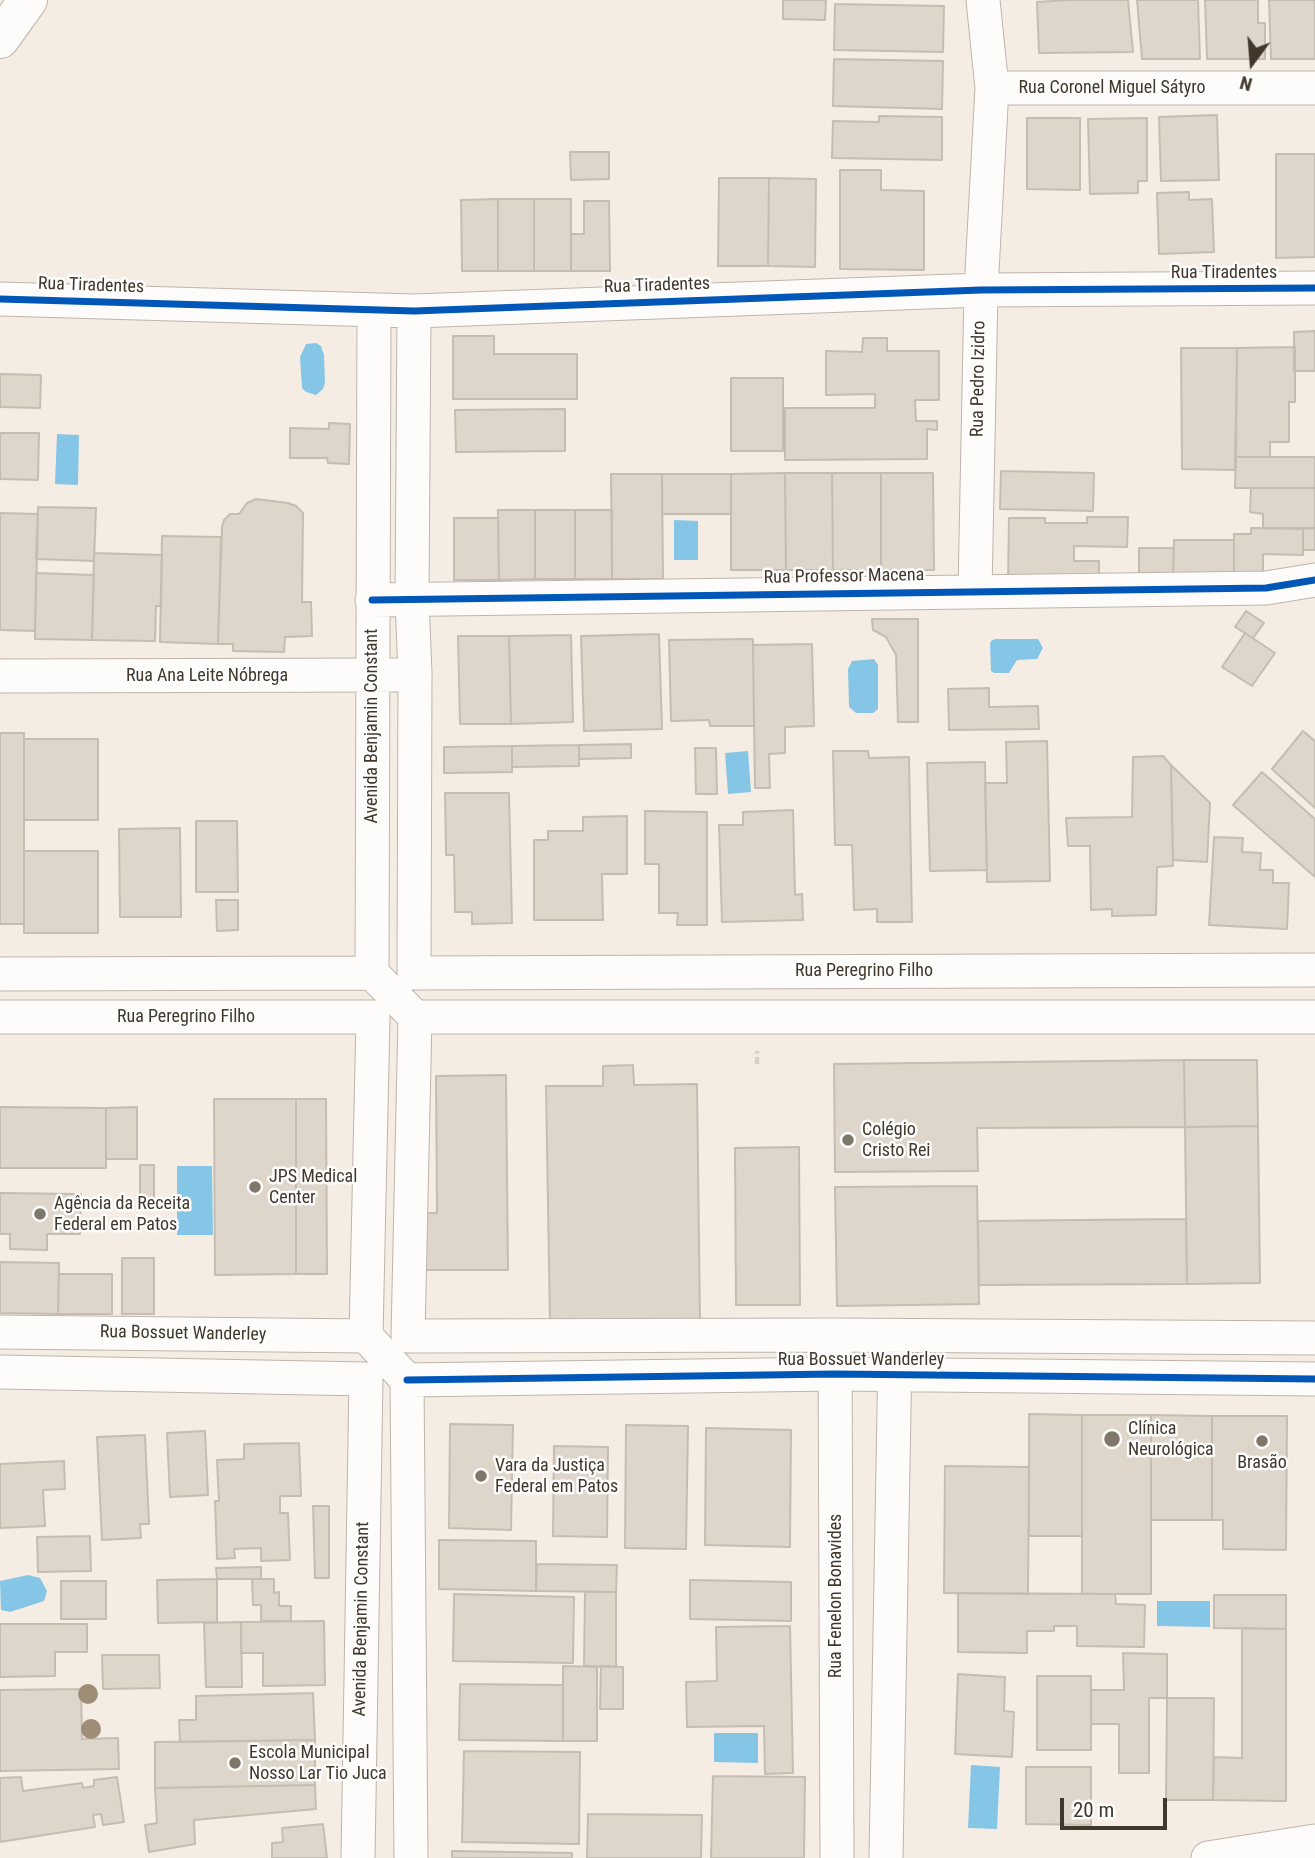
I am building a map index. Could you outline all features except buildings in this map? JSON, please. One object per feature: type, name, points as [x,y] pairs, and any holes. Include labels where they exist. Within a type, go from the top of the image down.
[{"type":"street","points":[[0,39],[28,0]]},
{"type":"street","name":"Rua Pedro Izidro","points":[[975,591],[981,290],[992,88],[983,0]]},
{"type":"street","name":"Rua Coronel Miguel Sátyro","points":[[992,88],[1315,88]]},
{"type":"street","name":"Rua Tiradentes","points":[[0,299],[415,311],[981,290],[1315,288]]},
{"type":"street","name":"Avenida Benjamin Constant","points":[[374,311],[372,677],[393,995]]},
{"type":"street","name":"Avenida Benjamin Constant","points":[[358,1858],[386,1358],[393,995],[415,673],[412,600],[415,311]]},
{"type":"street","name":"Rua Professor Macena","points":[[372,600],[1266,588],[1315,580]]},
{"type":"street","name":"Rua Ana Leite Nóbrega","points":[[0,676],[372,677],[415,673]]},
{"type":"street","name":"Rua Peregrino Filho","points":[[0,1017],[393,995],[1315,970]]},
{"type":"street","name":"Rua Peregrino Filho","points":[[0,974],[393,995],[1315,1017]]},
{"type":"street","name":"Rua Bossuet Wanderley","points":[[0,1332],[386,1358],[894,1376],[1315,1379]]},
{"type":"street","name":"Rua Bossuet Wanderley","points":[[0,1372],[386,1358],[835,1335],[1315,1338]]},
{"type":"street","name":"Rua Fenelon Bonavides","points":[[835,1335],[837,1858]]},
{"type":"street","points":[[886,1858],[895,1336]]},
{"type":"street","name":"Avenida Benjamin Constant","points":[[386,1358],[411,1858]]},
{"type":"street","points":[[1208,1858],[1315,1841]]},
{"type":"water","points":[[316,343],[321,346],[324,355],[325,383],[316,395],[302,388],[300,357],[306,344]]},
{"type":"water","points":[[57,434],[79,435],[78,485],[55,484]]},
{"type":"water","points":[[674,520],[698,521],[698,560],[674,560]]},
{"type":"water","points":[[995,639],[1038,639],[1043,648],[1037,659],[1017,660],[1009,673],[994,673],[991,671],[990,644]]},
{"type":"water","points":[[874,659],[878,665],[878,709],[873,713],[856,713],[849,707],[848,669],[852,661]]},
{"type":"water","points":[[748,751],[751,792],[728,794],[725,753]]},
{"type":"water","points":[[177,1166],[212,1166],[213,1235],[177,1235]]},
{"type":"water","points":[[28,1575],[40,1578],[47,1591],[44,1601],[10,1612],[1,1610],[0,1581]]},
{"type":"water","points":[[1157,1601],[1210,1601],[1210,1627],[1157,1626]]},
{"type":"water","points":[[714,1733],[758,1733],[758,1763],[714,1762]]},
{"type":"water","points":[[971,1765],[1000,1767],[997,1829],[968,1828]]},
{"type":"cycle path","points":[[0,299],[414,311],[981,290],[1315,288]]},
{"type":"cycle path","points":[[372,600],[1266,588],[1315,580]]},
{"type":"cycle path","points":[[407,1380],[835,1374],[1315,1379]]},
{"type":"place","name":"Colégio Cristo Rei","points":[[848,1140]]},
{"type":"place","name":"JPS Medical Center","points":[[255,1187]]},
{"type":"place","name":"Agência da Receita Federal em Patos","points":[[40,1214]]},
{"type":"place","name":"Clínica Neurológica","points":[[1112,1439]]},
{"type":"place","name":"Brasão","points":[[1262,1441]]},
{"type":"place","name":"Vara da Justiça Federal em Patos","points":[[481,1476]]},
{"type":"place","name":"Escola Municipal Nosso Lar Tio Juca","points":[[235,1763]]}]
